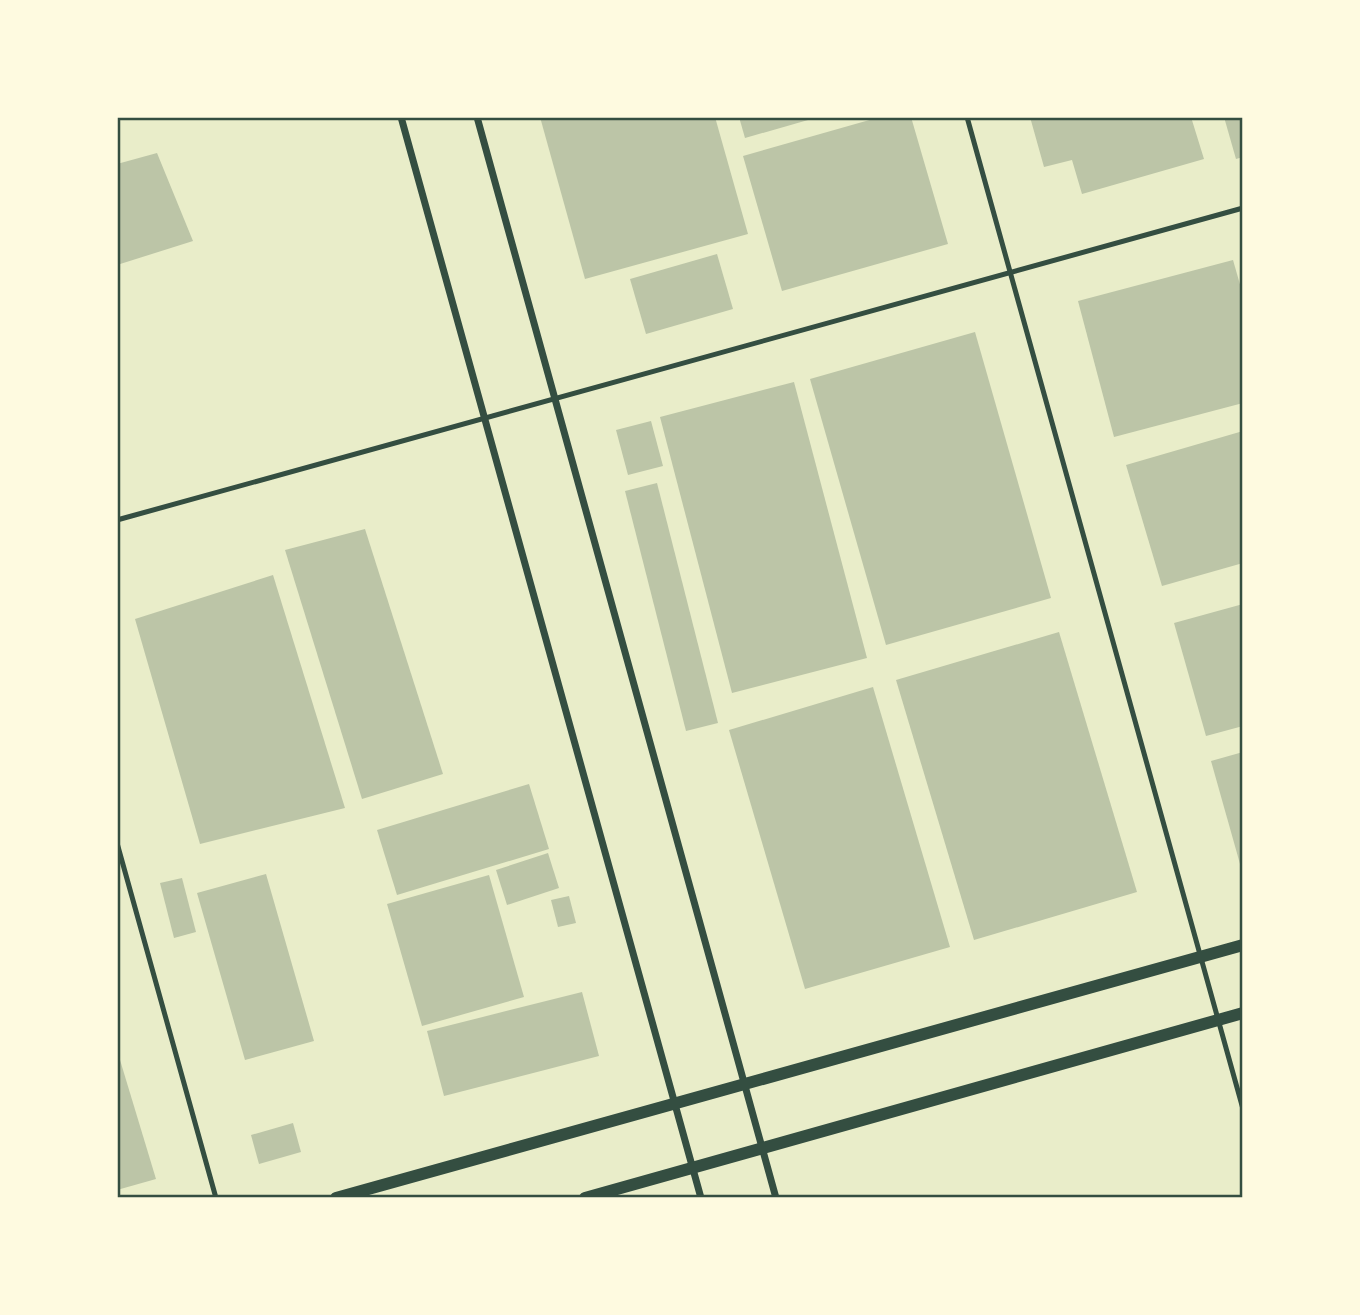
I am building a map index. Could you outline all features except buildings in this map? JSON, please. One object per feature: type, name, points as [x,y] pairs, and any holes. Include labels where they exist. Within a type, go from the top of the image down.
[{"type":"street","points":[[401,117],[701,1198]]},
{"type":"street","points":[[477,117],[776,1198]]},
{"type":"street","points":[[336,1198],[1243,945]]},
{"type":"street","points":[[585,1198],[1243,1013]]},
{"type":"lane","points":[[967,117],[1243,1109]]},
{"type":"lane","points":[[117,520],[1243,208]]},
{"type":"lane","points":[[117,843],[216,1198]]}]
